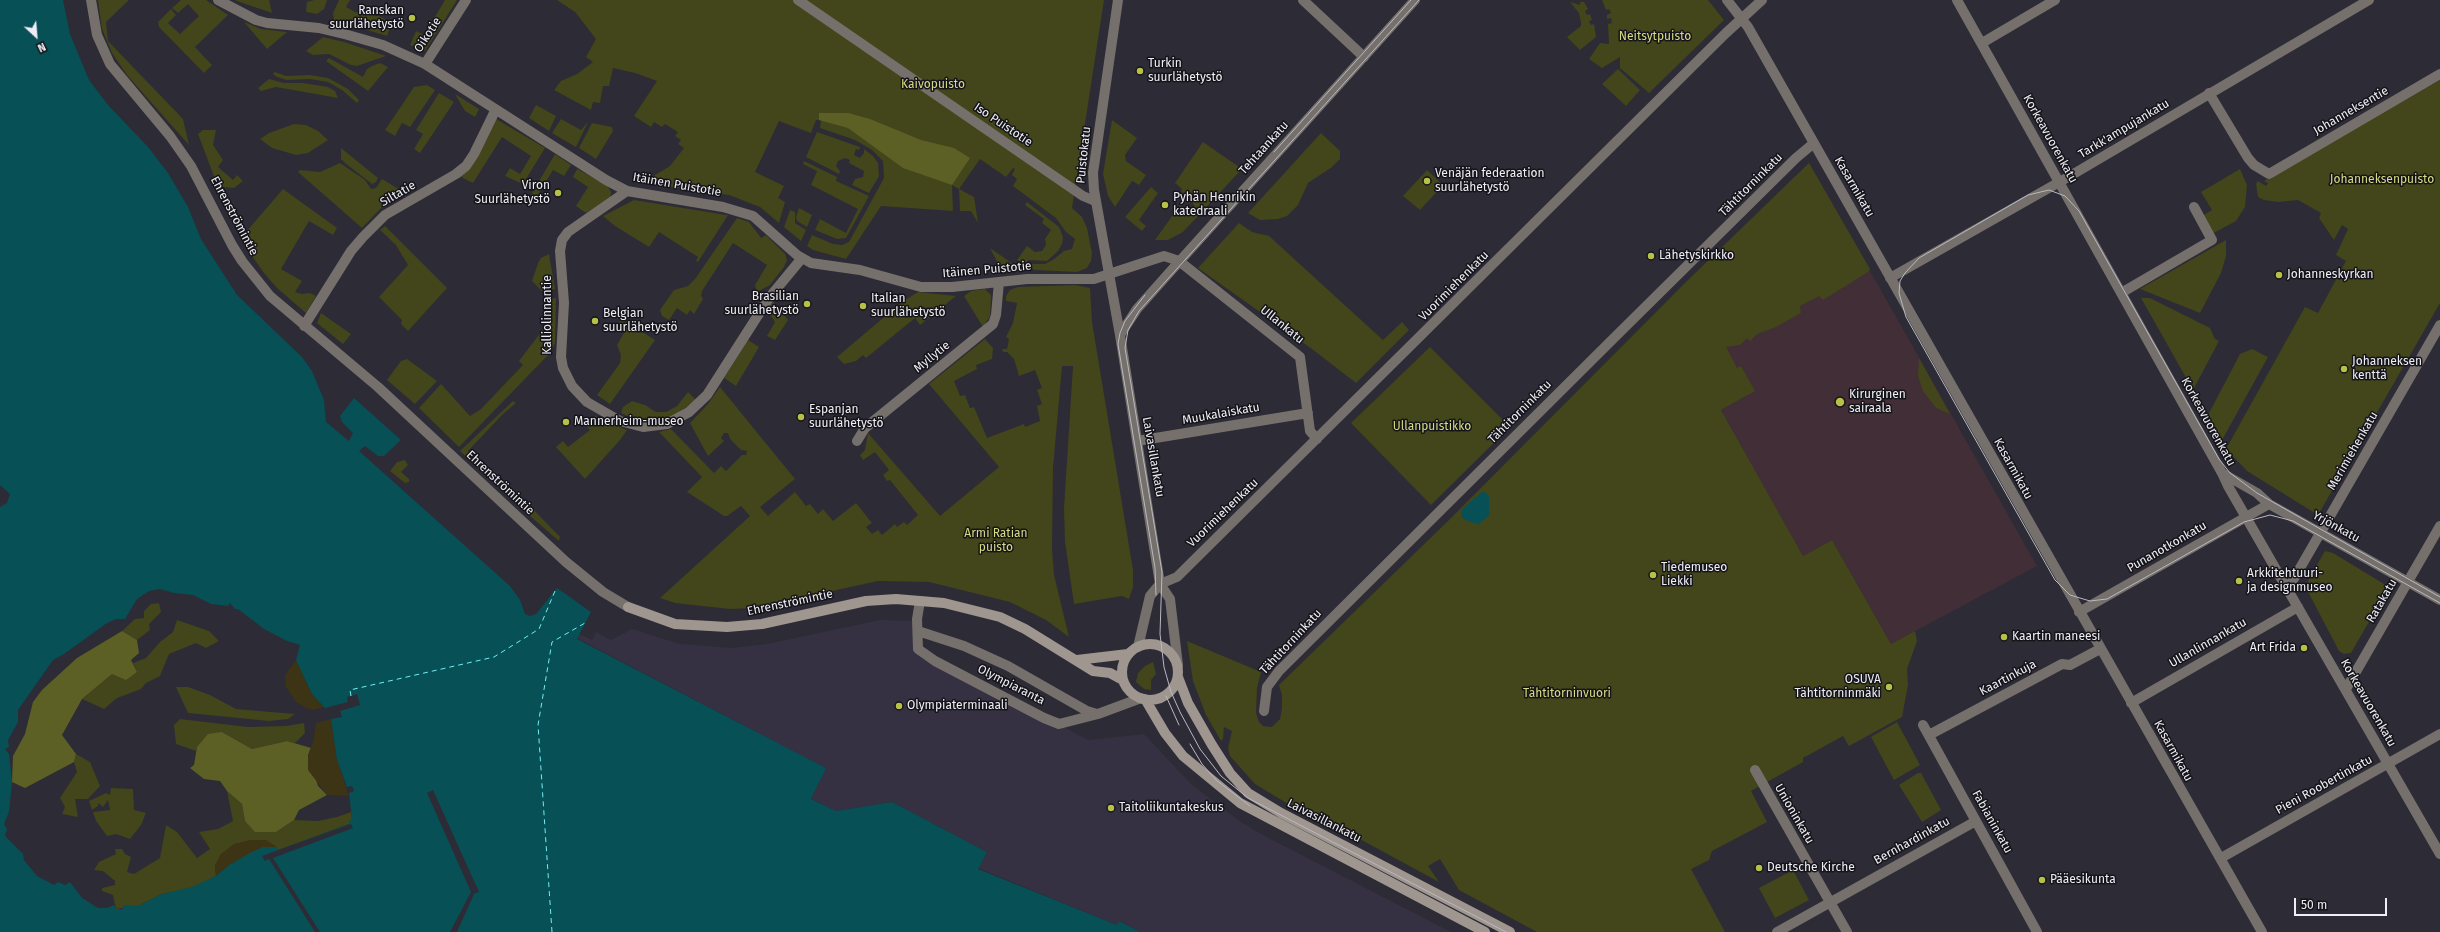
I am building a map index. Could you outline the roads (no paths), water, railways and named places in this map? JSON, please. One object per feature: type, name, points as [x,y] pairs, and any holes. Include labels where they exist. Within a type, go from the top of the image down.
[{"type":"main road","name":"Ehrenströmintie","points":[[628,607],[675,624],[727,627],[762,624],[866,601],[920,601],[968,608],[1000,617],[1025,629],[1093,671],[1110,673],[1123,680]]},
{"type":"main road","points":[[1077,660],[1128,654],[1138,647],[1150,644],[1161,646],[1170,652],[1178,665]]},
{"type":"main road","points":[[1123,680],[1123,664],[1128,654]]},
{"type":"main road","name":"Laivasillankatu","points":[[1178,665],[1178,677],[1188,703],[1218,755],[1234,778],[1248,793],[1281,813],[1510,932]]},
{"type":"main road","points":[[1143,699],[1155,699],[1166,695],[1174,687],[1178,677]]},
{"type":"main road","name":"Laivasillankatu","points":[[1123,680],[1132,693],[1143,699],[1165,733],[1183,756],[1240,803],[1485,932]]},
{"type":"street","name":"Ehrenströmintie","points":[[91,0],[97,34],[110,64],[191,166],[242,261],[270,296],[378,387],[566,562],[603,592],[628,607]]},
{"type":"street","name":"Itäinen Puistotie","points":[[218,0],[256,20],[268,23],[319,28],[383,45],[425,64],[495,111],[606,180],[627,191],[745,212],[753,216],[802,258],[811,263],[860,270],[921,287],[1034,279],[1094,279],[1164,256],[1179,261]]},
{"type":"street","name":"Oikotie","points":[[425,64],[466,0]]},
{"type":"street","name":"Iso Puistotie","points":[[798,0],[1083,196],[1095,200]]},
{"type":"street","name":"Puistokatu","points":[[1118,0],[1093,173],[1095,200],[1120,335]]},
{"type":"street","points":[[1304,0],[1364,57]]},
{"type":"street","name":"Tehtaankatu","points":[[1120,335],[1137,309],[1179,261],[1415,0]]},
{"type":"street","name":"Kasarmikatu","points":[[1727,0],[1742,18],[2212,847],[2221,858],[2262,932]]},
{"type":"street","name":"Vuorimiehenkatu","points":[[1160,584],[1177,577],[1742,18],[1762,0]]},
{"type":"street","name":"Korkeavuorenkatu","points":[[1957,0],[2245,516],[2440,854]]},
{"type":"street","points":[[1982,43],[2055,0]]},
{"type":"street","name":"Tarkk'ampujankatu","points":[[1890,278],[2059,183],[2209,93],[2369,0]]},
{"type":"street","name":"Johanneksentie","points":[[2209,93],[2248,158],[2254,165],[2269,174],[2440,74]]},
{"type":"street","name":"Siltatie","points":[[304,326],[351,251],[363,237],[385,215],[447,180],[466,166],[474,154],[495,111]]},
{"type":"street","name":"Tähtitorninkatu","points":[[1264,711],[1267,687],[1280,671],[1370,578],[1382,570],[1658,294],[1796,158],[1814,144]]},
{"type":"street","name":"Kalliolinnantie","points":[[627,191],[568,232],[562,240],[560,251],[564,303],[561,357],[563,368],[572,386],[586,402],[620,421],[642,427],[667,424],[689,412],[706,395],[781,282],[802,258]]},
{"type":"street","points":[[2121,293],[2212,240],[2194,207]]},
{"type":"street","name":"Ullankatu","points":[[1179,261],[1300,357],[1310,431],[1317,439]]},
{"type":"street","name":"Myllytie","points":[[857,441],[865,428],[993,324],[996,315],[999,282]]},
{"type":"street","name":"Merimiehenkatu","points":[[2288,589],[2322,533],[2440,325]]},
{"type":"street","name":"Laivasillankatu","points":[[1120,335],[1160,584],[1170,599],[1178,665]]},
{"type":"street","name":"Muukalaiskatu","points":[[1138,441],[1308,413]]},
{"type":"street","name":"Yrjönkatu","points":[[2222,473],[2257,493],[2269,504],[2440,600]]},
{"type":"street","name":"Punanotkonkatu","points":[[2079,612],[2245,516],[2269,504]]},
{"type":"street","name":"Ratakatu","points":[[2346,689],[2440,526]]},
{"type":"street","points":[[1138,647],[1150,596],[1160,584]]},
{"type":"street","name":"Olympiaranta","points":[[920,601],[917,619],[918,649],[935,661],[1044,718],[1059,724],[1098,714],[1143,699]]},
{"type":"street","name":"Ullanlinnankatu","points":[[2131,703],[2298,607]]},
{"type":"street","points":[[918,631],[964,646],[1008,666],[1087,711],[1098,714]]},
{"type":"street","name":"Kaartinkuja","points":[[1928,735],[2062,664],[2070,664],[2100,649]]},
{"type":"street","name":"Fabianinkatu","points":[[1923,725],[2037,932]]},
{"type":"street","name":"Pieni Roobertinkatu","points":[[2221,858],[2440,734]]},
{"type":"street","name":"Unioninkatu","points":[[1755,770],[1847,932]]},
{"type":"street","name":"Bernhardinkatu","points":[[1777,932],[1976,821]]},
{"type":"water","points":[[0,0],[63,0],[70,34],[89,80],[108,105],[148,147],[168,173],[188,207],[201,239],[237,295],[302,357],[312,371],[324,400],[326,422],[349,441],[353,433],[342,422],[340,416],[354,398],[401,440],[384,456],[378,456],[365,446],[359,451],[510,586],[520,600],[525,614],[530,616],[536,614],[557,588],[591,612],[577,639],[826,768],[811,799],[836,811],[892,802],[987,852],[978,869],[1117,925],[1119,921],[1140,932],[0,932],[0,507],[7,503],[10,494],[0,485]],"holes":[[[160,589],[174,593],[193,595],[211,604],[228,606],[230,603],[235,609],[238,609],[264,629],[287,641],[300,645],[296,660],[312,694],[325,708],[331,719],[337,760],[347,787],[352,786],[354,791],[349,793],[352,819],[349,821],[349,824],[278,850],[277,847],[263,847],[229,865],[216,876],[192,887],[162,894],[140,905],[123,905],[123,909],[116,909],[114,905],[107,908],[98,908],[82,898],[70,882],[65,885],[58,882],[54,885],[37,876],[24,860],[23,854],[5,836],[7,829],[4,824],[9,812],[12,782],[9,754],[5,749],[9,747],[8,740],[18,722],[18,710],[53,660],[64,654],[107,623],[116,619],[125,619],[137,599],[149,591]]]},
{"type":"water","points":[[1483,491],[1489,496],[1489,515],[1479,524],[1470,522],[1461,517],[1462,509]]},
{"type":"tram line","points":[[1274,152],[1411,0]]},
{"type":"tram line","points":[[1419,0],[1139,311],[1128,330],[1125,348],[1162,572],[1160,634],[1164,667],[1171,692],[1200,749],[1221,776],[1248,798],[1506,932]]},
{"type":"tram line","points":[[2440,597],[2257,493],[2230,473],[2219,459],[2079,211],[2065,196],[2049,190],[2028,195],[1919,258],[1905,273],[1900,281],[1899,293],[1906,317],[2055,580],[2070,595],[2090,601],[2107,599],[2244,522],[2270,515],[2293,521],[2440,603]]},
{"type":"tram line","points":[[1145,295],[1125,321],[1120,333],[1118,344],[1155,568],[1156,595]]},
{"type":"tram line","points":[[1166,696],[1179,725]]},
{"type":"tram line","points":[[1190,744],[1202,764],[1216,780],[1250,806]]},
{"type":"place","name":"Ranskan suurlähetystö","points":[[412,18]]},
{"type":"place","name":"Turkin suurlähetystö","points":[[1140,71]]},
{"type":"place","name":"Venäjän federaation suurlähetystö","points":[[1427,181]]},
{"type":"place","name":"Viron Suurlähetystö","points":[[558,193]]},
{"type":"place","name":"Pyhän Henrikin katedraali","points":[[1165,205]]},
{"type":"place","name":"Lähetyskirkko","points":[[1651,256]]},
{"type":"place","name":"Johanneskyrkan","points":[[2279,275]]},
{"type":"place","name":"Brasilian suurlähetystö","points":[[807,304]]},
{"type":"place","name":"Italian suurlähetystö","points":[[863,306]]},
{"type":"place","name":"Belgian suurlähetystö","points":[[595,321]]},
{"type":"place","name":"Johanneksen kenttä","points":[[2344,369]]},
{"type":"place","name":"Kirurginen sairaala","points":[[1840,402]]},
{"type":"place","name":"Espanjan suurlähetystö","points":[[801,417]]},
{"type":"place","name":"Mannerheim-museo","points":[[566,422]]},
{"type":"place","name":"Tiedemuseo Liekki","points":[[1653,575]]},
{"type":"place","name":"Arkkitehtuuri- ja designmuseo","points":[[2239,581]]},
{"type":"place","name":"Kaartin maneesi","points":[[2004,637]]},
{"type":"place","name":"Art Frida","points":[[2304,648]]},
{"type":"place","name":"OSUVA Tähtitorninmäki","points":[[1889,687]]},
{"type":"place","name":"Olympiaterminaali","points":[[899,706]]},
{"type":"place","name":"Taitoliikuntakeskus","points":[[1111,808]]},
{"type":"place","name":"Deutsche Kirche","points":[[1759,868]]},
{"type":"place","name":"Pääesikunta","points":[[2042,880]]},
{"type":"park label","name":"Neitsytpuisto","points":[[1655,37]]},
{"type":"park label","name":"Kaivopuisto","points":[[933,85]]},
{"type":"park label","name":"Johanneksenpuisto","points":[[2382,180]]},
{"type":"park label","name":"Ullanpuistikko","points":[[1432,427]]},
{"type":"park label","name":"Armi Ratian puisto","points":[[996,541]]},
{"type":"park label","name":"Tähtitorninvuori","points":[[1567,694]]}]
